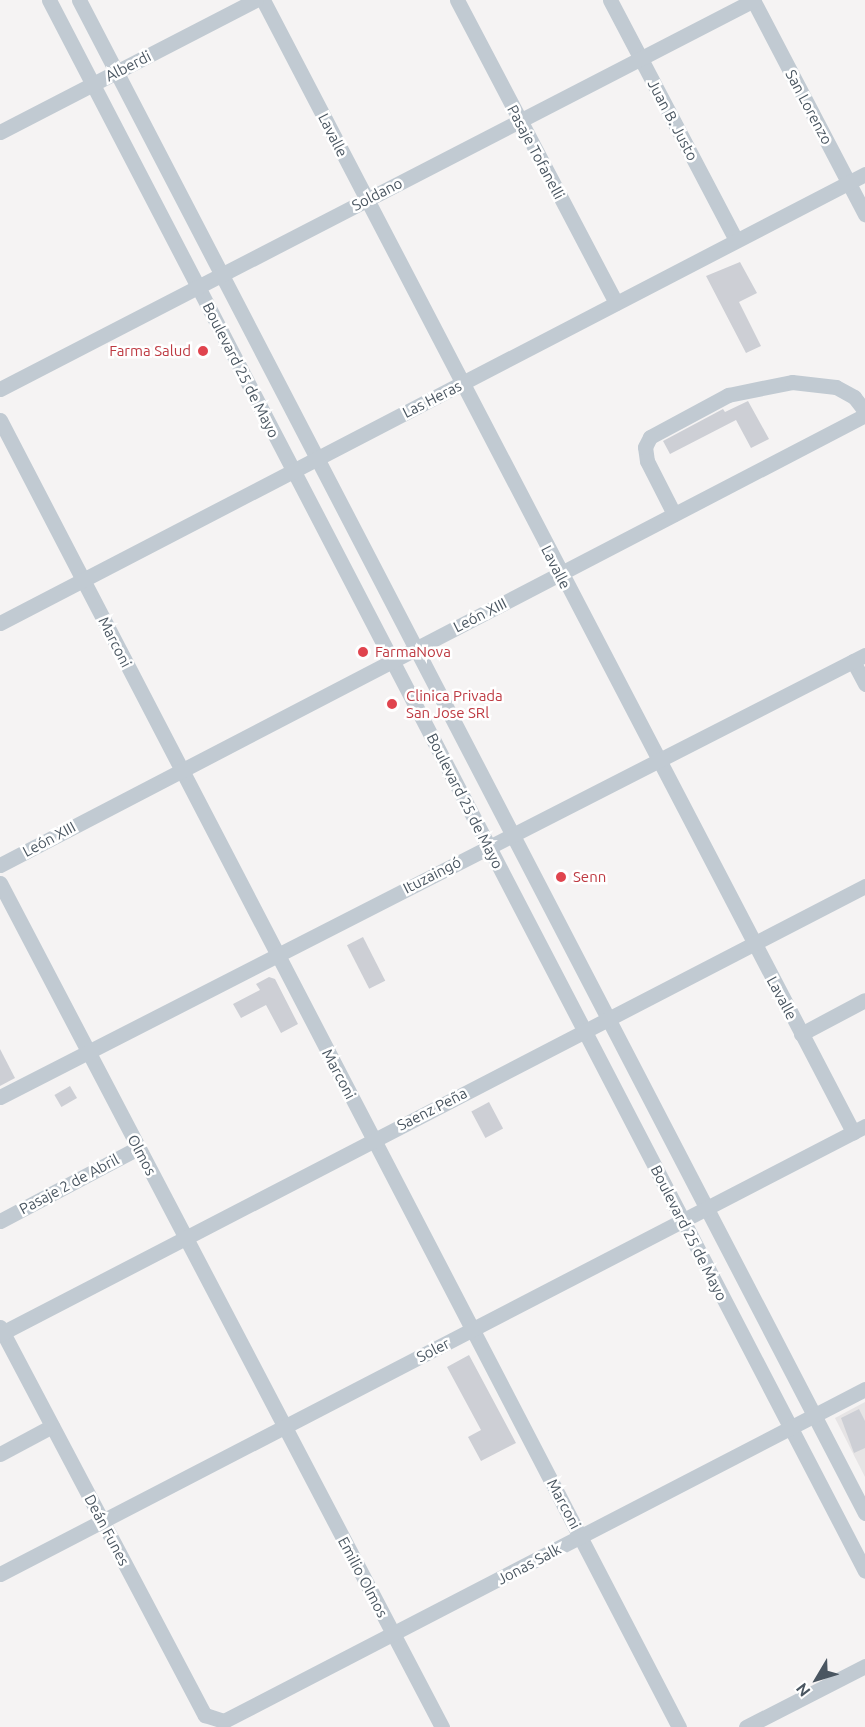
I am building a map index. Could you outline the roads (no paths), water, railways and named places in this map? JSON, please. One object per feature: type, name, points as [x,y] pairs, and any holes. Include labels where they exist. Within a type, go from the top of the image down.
[{"type":"street","name":"Boulevard 25 de Mayo","points":[[49,0],[865,1571]]},
{"type":"street","name":"Boulevard 25 de Mayo","points":[[79,0],[865,1513]]},
{"type":"street","name":"Alberdi","points":[[0,132],[256,0]]},
{"type":"street","name":"Lavalle","points":[[263,0],[656,761],[801,1034],[859,1129]]},
{"type":"street","name":"Pasaje Tofanelli","points":[[457,0],[615,303]]},
{"type":"street","name":"Juan B. Justo","points":[[610,0],[736,240]]},
{"type":"street","name":"Soldano","points":[[0,389],[753,0]]},
{"type":"street","name":"San Lorenzo","points":[[753,0],[865,214]]},
{"type":"street","name":"Las Heras","points":[[0,623],[865,174]]},
{"type":"street","points":[[674,514],[647,461],[645,447],[650,437],[728,395],[792,382],[836,387],[854,397],[865,413]]},
{"type":"street","name":"León XIII","points":[[0,865],[865,413]]},
{"type":"street","name":"Marconi","points":[[0,420],[679,1727]]},
{"type":"street","points":[[859,658],[865,684]]},
{"type":"street","name":"Ituzaingó","points":[[0,1096],[859,658]]},
{"type":"street","name":"Olmos","points":[[0,883],[285,1427]]},
{"type":"street","name":"Saenz Peña","points":[[1,1331],[865,886]]},
{"type":"street","points":[[801,1034],[865,1000]]},
{"type":"street","name":"Soler","points":[[0,1574],[859,1129]]},
{"type":"street","name":"Pasaje 2 de Abril","points":[[0,1221],[138,1148]]},
{"type":"street","name":"Deán Funes","points":[[1,1331],[206,1715],[224,1721]]},
{"type":"street","name":"Jonas Salk","points":[[224,1721],[865,1389]]},
{"type":"street","points":[[0,1454],[52,1426]]},
{"type":"street","name":"Emilio Olmos","points":[[285,1427],[442,1727]]},
{"type":"street","points":[[746,1727],[865,1666]]},
{"type":"place","name":"Farma Salud","points":[[203,351]]},
{"type":"place","name":"FarmaNova","points":[[363,652]]},
{"type":"place","name":"Clinica Privada San Jose SRl","points":[[392,704]]},
{"type":"place","name":"Senn","points":[[561,877]]}]
